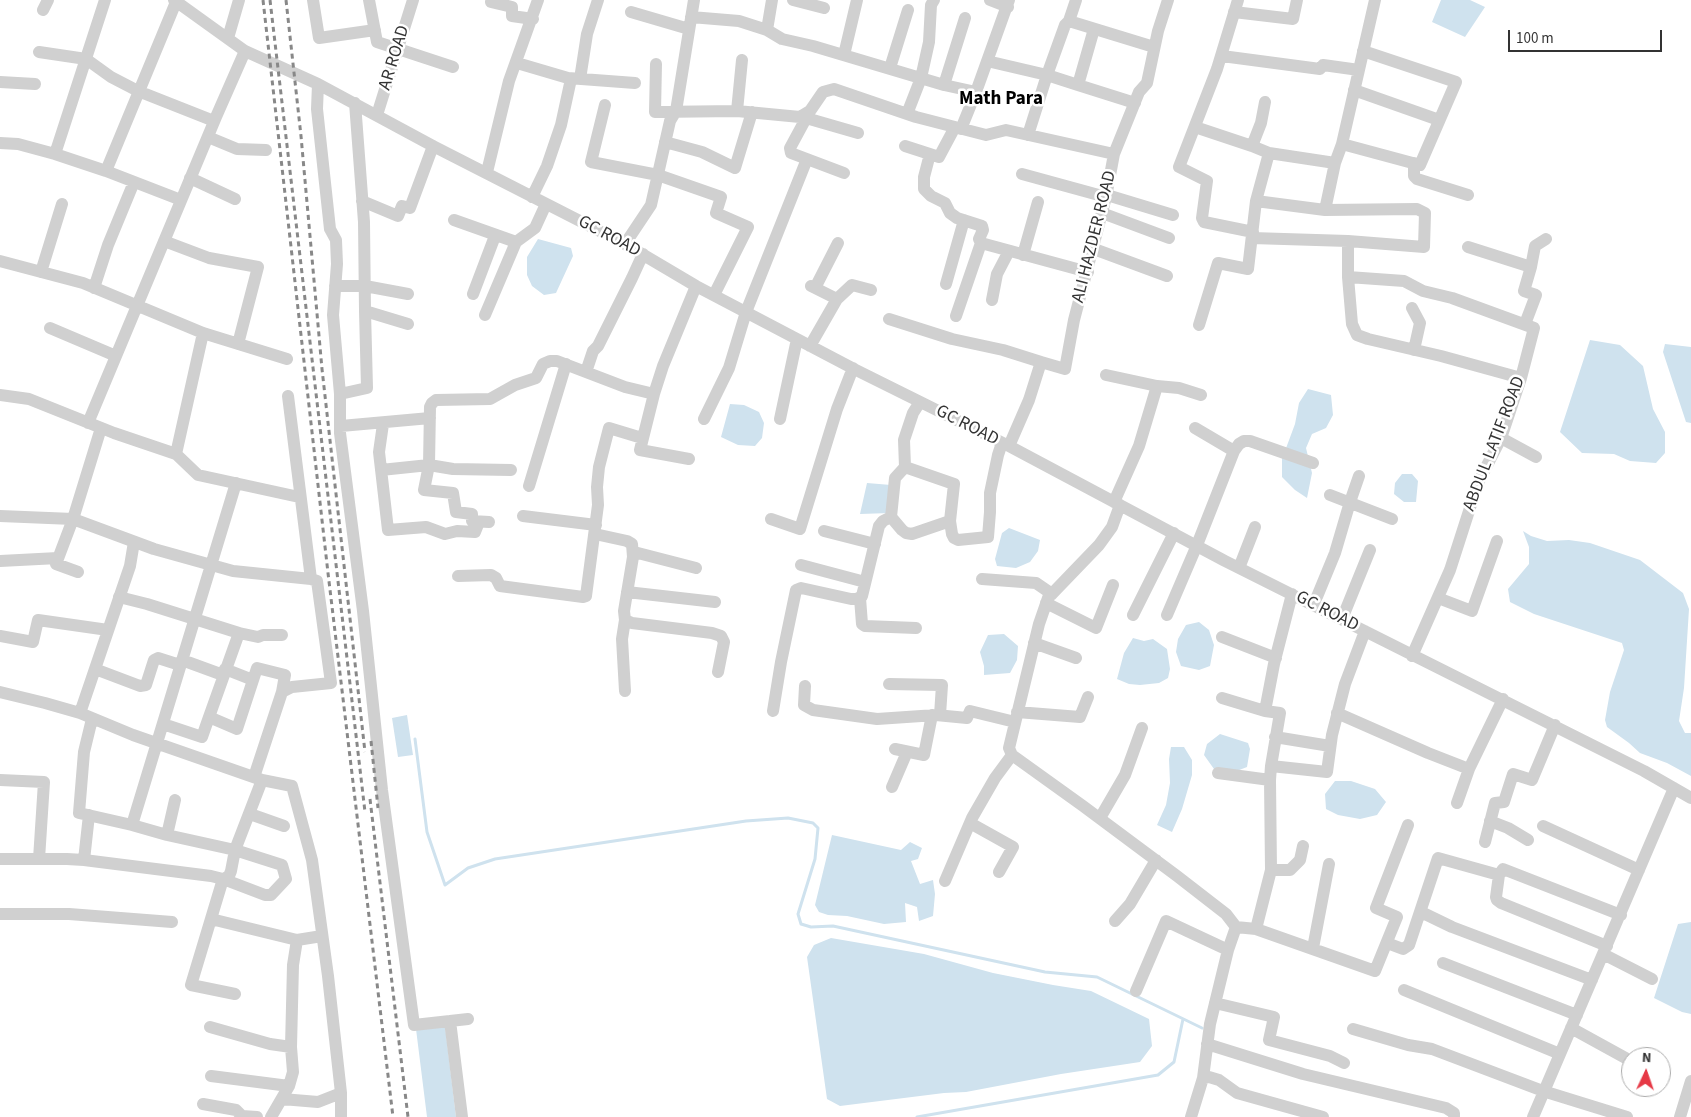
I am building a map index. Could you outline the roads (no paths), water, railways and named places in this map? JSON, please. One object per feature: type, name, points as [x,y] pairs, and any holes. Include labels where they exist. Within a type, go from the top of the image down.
[{"type":"street","points":[[55,154],[105,0]]},
{"type":"street","points":[[228,38],[239,0]]},
{"type":"street","points":[[313,0],[319,38],[375,30]]},
{"type":"street","points":[[369,0],[377,42],[453,67]]},
{"type":"street","name":"AR ROAD","points":[[377,116],[412,0]]},
{"type":"street","points":[[487,172],[509,81],[538,0]]},
{"type":"street","points":[[532,197],[547,166],[562,126],[598,0]]},
{"type":"street","points":[[625,244],[651,205],[670,121],[676,111],[694,0]]},
{"type":"street","points":[[767,30],[772,0]]},
{"type":"street","points":[[793,0],[824,8]]},
{"type":"street","points":[[844,55],[857,0]]},
{"type":"street","points":[[907,114],[921,78],[929,42],[931,5],[934,0]]},
{"type":"street","points":[[905,146],[939,157],[958,128],[976,92],[1009,4],[990,0]]},
{"type":"street","points":[[1028,135],[1062,31],[1076,0]]},
{"type":"street","name":"ALI HAZDER ROAD","points":[[1041,362],[1065,369],[1074,320],[1107,196],[1114,154],[1139,92],[1147,83],[1158,31],[1168,0]]},
{"type":"street","points":[[1256,201],[1325,210],[1417,209],[1424,212],[1424,247],[1252,235],[1204,222],[1202,218],[1207,181],[1179,167],[1222,56],[1236,6],[1293,19],[1297,0]]},
{"type":"street","points":[[1325,210],[1375,0]]},
{"type":"street","points":[[106,171],[175,1]]},
{"type":"street","name":"GC ROAD","points":[[175,1],[245,51],[355,103],[433,146],[625,244],[696,286],[810,346],[1005,445],[1239,568],[1314,604],[1412,656],[1555,725],[1644,771],[1691,798]]},
{"type":"street","points":[[491,2],[512,7],[512,16],[532,18]]},
{"type":"street","points":[[890,68],[908,10]]},
{"type":"street","points":[[631,12],[690,23],[740,21],[767,30],[782,39],[890,68],[944,85],[976,92]]},
{"type":"street","points":[[944,85],[965,18]]},
{"type":"street","points":[[1068,21],[1154,47]]},
{"type":"street","points":[[1078,85],[1094,28]]},
{"type":"street","points":[[88,422],[245,51]]},
{"type":"street","points":[[1342,144],[1420,165],[1456,82],[1363,51]]},
{"type":"street","points":[[39,52],[86,59],[111,77],[138,91],[214,121]]},
{"type":"street","points":[[1222,56],[1320,69],[1323,64],[1359,70]]},
{"type":"street","points":[[737,110],[742,60]]},
{"type":"street","points":[[987,61],[1047,75],[1135,103]]},
{"type":"street","points":[[517,63],[576,79],[635,83]]},
{"type":"street","points":[[656,64],[655,112],[737,110],[795,117],[808,115],[858,132]]},
{"type":"street","points":[[0,82],[35,84]]},
{"type":"street","points":[[318,84],[317,110],[330,229],[336,240],[338,264],[333,315],[340,394],[340,433],[363,611],[382,790],[414,1025],[468,1019]]},
{"type":"street","points":[[844,173],[794,155],[790,151],[808,115],[823,92],[834,89],[907,114],[986,135],[1006,130],[1114,154]]},
{"type":"street","points":[[1354,90],[1439,120]]},
{"type":"street","points":[[1252,146],[1261,123],[1265,102]]},
{"type":"street","points":[[340,394],[367,388],[362,201],[355,103]]},
{"type":"street","points":[[605,105],[591,162],[658,175],[721,197],[716,213],[748,227],[714,295]]},
{"type":"street","points":[[666,142],[702,152],[735,168],[752,112]]},
{"type":"street","points":[[1195,126],[1270,153],[1336,163]]},
{"type":"street","points":[[208,136],[237,149],[266,150]]},
{"type":"street","points":[[0,143],[18,144],[55,154],[106,171],[181,200]]},
{"type":"street","points":[[362,201],[398,216],[402,206],[410,208],[433,146]]},
{"type":"street","points":[[1199,325],[1218,263],[1248,269],[1256,201],[1270,153]]},
{"type":"street","points":[[930,154],[924,178],[924,189],[931,196],[945,203],[950,213],[957,218],[982,226],[983,230],[980,239],[981,243],[956,316]]},
{"type":"street","points":[[704,419],[729,368],[746,312],[807,159]]},
{"type":"street","points":[[1414,163],[1414,176],[1418,179],[1468,195]]},
{"type":"street","points":[[1022,174],[1174,215]]},
{"type":"street","points":[[190,178],[235,198]]},
{"type":"street","points":[[94,288],[108,245],[134,182]]},
{"type":"street","points":[[1023,255],[1038,202]]},
{"type":"street","points":[[41,272],[62,204]]},
{"type":"street","points":[[485,315],[516,242],[535,228],[546,204]]},
{"type":"street","points":[[1102,213],[1169,238]]},
{"type":"street","points":[[454,220],[516,242]]},
{"type":"street","points":[[946,284],[964,220]]},
{"type":"street","points":[[473,294],[495,236]]},
{"type":"street","points":[[1348,277],[1404,281],[1423,291],[1452,298],[1525,324],[1536,295],[1524,291],[1535,246],[1546,239]]},
{"type":"street","points":[[164,240],[209,258],[258,267],[238,344]]},
{"type":"street","points":[[1348,241],[1348,277],[1352,324],[1357,335],[1521,378]]},
{"type":"street","points":[[837,299],[813,287],[838,243]]},
{"type":"street","points":[[981,243],[1088,272]]},
{"type":"street","points":[[1468,247],[1531,267]]},
{"type":"street","points":[[1094,249],[1167,276]]},
{"type":"street","points":[[992,300],[997,274],[1009,251]]},
{"type":"street","points":[[586,372],[593,351],[598,346],[643,254]]},
{"type":"street","points":[[0,261],[94,288],[137,304],[203,333],[287,359]]},
{"type":"street","points":[[810,346],[837,299],[852,285],[871,290]]},
{"type":"street","points":[[335,286],[365,286],[408,294]]},
{"type":"street","points":[[689,459],[640,450],[663,366],[696,286]]},
{"type":"street","points":[[1412,308],[1420,322],[1414,350]]},
{"type":"street","points":[[366,311],[408,324]]},
{"type":"street","points":[[889,319],[952,339],[1017,354],[1041,362],[1029,400],[998,455],[990,493],[988,537],[958,540],[954,538],[950,522],[954,484],[905,467]]},
{"type":"street","name":"ABDUL LATIF ROAD","points":[[1412,656],[1452,562],[1478,484],[1501,438],[1521,378],[1534,328],[1525,324]]},
{"type":"street","points":[[50,328],[116,356]]},
{"type":"street","points":[[176,454],[203,333]]},
{"type":"street","points":[[780,419],[797,339]]},
{"type":"street","points":[[383,424],[379,452],[388,530],[426,527],[445,534],[475,532],[484,522],[472,521],[472,514],[456,512],[453,492],[424,490],[428,465],[430,407],[436,400],[490,399],[515,385],[536,378],[542,364],[550,361],[566,364],[625,387],[654,394]]},
{"type":"street","points":[[529,486],[566,364]]},
{"type":"street","points":[[771,519],[800,529],[837,409],[853,368]]},
{"type":"street","points":[[1106,375],[1157,386],[1179,388],[1201,395]]},
{"type":"street","points":[[1157,386],[1140,446],[1117,503],[1112,526],[1099,545],[1049,599],[1039,624],[1009,748],[1012,756],[1156,860],[1226,914],[1236,927],[1256,929],[1375,971],[1397,917],[1376,908],[1408,825]]},
{"type":"street","points":[[0,395],[28,399],[101,428],[176,454],[198,475],[299,497]]},
{"type":"street","points":[[288,396],[299,497],[311,579]]},
{"type":"street","points":[[920,402],[913,413],[904,440],[905,467],[894,478],[891,517],[902,530],[912,534],[950,522]]},
{"type":"street","points":[[341,426],[383,424],[430,418]]},
{"type":"street","points":[[78,572],[56,564],[73,519],[101,428]]},
{"type":"street","points":[[458,576],[491,575],[496,578],[500,586],[586,596],[598,505],[599,467],[608,428],[642,438]]},
{"type":"street","points":[[1195,428],[1234,451]]},
{"type":"street","points":[[1501,438],[1536,457]]},
{"type":"street","points":[[1167,615],[1234,451],[1239,444],[1244,441],[1250,441],[1313,463]]},
{"type":"street","points":[[381,470],[428,465],[453,469],[511,470]]},
{"type":"street","points":[[1314,604],[1335,553],[1360,476]]},
{"type":"street","points":[[132,825],[236,483]]},
{"type":"street","points":[[1330,495],[1392,520]]},
{"type":"street","points":[[0,516],[73,519],[154,549],[233,571],[317,581],[331,683],[292,687],[282,692]]},
{"type":"street","points":[[522,516],[595,530],[632,544],[634,552],[622,639],[625,692]]},
{"type":"street","points":[[891,517],[883,521],[879,526],[874,544],[860,598],[862,624],[865,626],[916,628]]},
{"type":"street","points":[[1239,568],[1255,526]]},
{"type":"street","points":[[824,531],[874,544]]},
{"type":"street","points":[[1133,615],[1174,533]]},
{"type":"street","points":[[1438,598],[1472,611],[1497,541]]},
{"type":"street","points":[[80,713],[130,566],[134,542]]},
{"type":"street","points":[[1342,619],[1370,550]]},
{"type":"street","points":[[634,552],[696,568]]},
{"type":"street","points":[[0,561],[58,558]]},
{"type":"street","points":[[802,565],[865,582]]},
{"type":"street","points":[[982,579],[1036,583],[1049,599],[1096,628],[1113,585]]},
{"type":"street","points":[[773,712],[796,590],[801,588],[851,599],[860,598]]},
{"type":"street","points":[[627,592],[715,602]]},
{"type":"street","points":[[1265,711],[1292,594]]},
{"type":"street","points":[[119,598],[147,604],[239,633],[258,637],[282,634]]},
{"type":"street","points":[[0,636],[34,642],[38,620],[108,630]]},
{"type":"street","points":[[625,620],[632,623],[712,633],[721,636],[724,642],[718,672]]},
{"type":"street","points":[[1271,766],[1327,772],[1337,713],[1345,684],[1365,631]]},
{"type":"street","points":[[163,724],[202,737],[239,633]]},
{"type":"street","points":[[1222,637],[1276,658]]},
{"type":"street","points":[[1034,643],[1076,658]]},
{"type":"street","points":[[95,669],[140,686],[146,685],[154,660],[158,658],[253,680]]},
{"type":"street","points":[[209,717],[237,729],[257,668],[285,675],[250,814],[236,850],[229,876],[223,879],[191,984],[235,994]]},
{"type":"street","points":[[889,684],[942,685],[936,715],[924,755],[901,751],[892,787]]},
{"type":"street","points":[[805,686],[804,705],[813,710],[877,719],[936,715],[967,718],[970,711],[1016,717],[1080,717],[1088,697]]},
{"type":"street","points":[[0,692],[80,713],[157,743],[258,778],[292,786],[312,860],[341,1093],[341,1117]]},
{"type":"street","points":[[1222,698],[1265,711],[1280,713],[1270,780],[1270,870],[1256,929]]},
{"type":"street","points":[[1457,803],[1469,769],[1502,698]]},
{"type":"street","points":[[1337,713],[1469,769]]},
{"type":"street","points":[[0,859],[84,860],[193,873],[223,879],[265,895],[271,895],[286,879],[282,865],[236,850],[167,836],[132,825],[79,813],[84,752],[92,719]]},
{"type":"street","points":[[1485,842],[1495,803],[1504,802],[1513,774],[1532,780],[1555,725]]},
{"type":"street","points":[[1100,818],[1125,775],[1142,728]]},
{"type":"street","points":[[1275,737],[1330,746]]},
{"type":"street","points":[[944,882],[970,824],[995,778],[1012,756]]},
{"type":"street","points":[[1218,773],[1270,780]]},
{"type":"street","points":[[0,780],[44,782],[39,859]]},
{"type":"street","points":[[1533,1117],[1674,788]]},
{"type":"street","points":[[167,836],[175,800]]},
{"type":"street","points":[[250,814],[284,826]]},
{"type":"street","points":[[84,860],[88,815]]},
{"type":"street","points":[[1490,821],[1508,828],[1528,840]]},
{"type":"street","points":[[970,824],[1013,847],[1000,872]]},
{"type":"street","points":[[1543,826],[1639,870]]},
{"type":"street","points":[[1270,870],[1290,870],[1300,860],[1303,846]]},
{"type":"street","points":[[1387,943],[1403,948],[1410,945],[1438,858],[1499,875]]},
{"type":"street","points":[[1115,921],[1130,904],[1156,860]]},
{"type":"street","points":[[1312,948],[1329,864]]},
{"type":"street","points":[[1621,914],[1503,869],[1499,875],[1496,897],[1500,903],[1605,950],[1652,979]]},
{"type":"street","points":[[1421,912],[1452,927],[1592,980]]},
{"type":"street","points":[[0,914],[69,914],[172,922]]},
{"type":"street","points":[[211,919],[297,940],[322,936]]},
{"type":"street","points":[[1136,991],[1166,921],[1228,950]]},
{"type":"street","points":[[1191,1117],[1202,1078],[1215,1003],[1228,950],[1236,927]]},
{"type":"street","points":[[271,1117],[289,1086],[293,1072],[291,1047],[293,965],[297,940]]},
{"type":"street","points":[[1443,963],[1577,1015]]},
{"type":"street","points":[[1404,990],[1560,1054]]},
{"type":"street","points":[[1215,1003],[1274,1017],[1269,1040],[1330,1056],[1344,1063]]},
{"type":"street","points":[[450,1021],[462,1117]]},
{"type":"street","points":[[210,1028],[270,1044],[291,1047]]},
{"type":"street","points":[[1571,1028],[1621,1056]]},
{"type":"street","points":[[1353,1029],[1408,1045],[1432,1048],[1543,1091],[1627,1117]]},
{"type":"street","points":[[1207,1044],[1303,1074],[1446,1108],[1454,1113],[1454,1117]]},
{"type":"street","points":[[211,1076],[289,1086]]},
{"type":"street","points":[[1202,1078],[1209,1077],[1219,1080],[1237,1093],[1323,1117]]},
{"type":"street","points":[[1680,1117],[1691,1081]]},
{"type":"street","points":[[282,1099],[318,1102],[341,1093]]},
{"type":"street","points":[[203,1104],[242,1116],[257,1117]]},
{"type":"water","points":[[1441,0],[1470,0],[1485,7],[1465,37],[1432,22]]},
{"type":"water","points":[[538,239],[571,248],[573,256],[556,293],[544,295],[532,286],[527,275],[527,257]]},
{"type":"water","points":[[1590,340],[1620,345],[1643,366],[1653,409],[1665,432],[1665,453],[1656,463],[1630,461],[1614,454],[1582,453],[1560,432]]},
{"type":"water","points":[[1665,344],[1691,347],[1691,423],[1686,422],[1663,352]]},
{"type":"water","points":[[1308,389],[1331,395],[1333,415],[1326,428],[1312,434],[1306,448],[1312,473],[1307,498],[1295,490],[1282,477],[1282,459],[1295,424],[1299,403]]},
{"type":"water","points":[[730,404],[744,405],[759,412],[764,423],[762,438],[755,446],[738,445],[721,437]]},
{"type":"water","points":[[1402,474],[1412,474],[1418,481],[1416,502],[1404,502],[1394,494],[1395,483]]},
{"type":"water","points":[[867,483],[891,485],[890,513],[860,514]]},
{"type":"water","points":[[1009,528],[1040,540],[1038,551],[1030,562],[1016,568],[997,566],[995,559],[1002,533]]},
{"type":"water","points":[[1523,531],[1531,536],[1547,541],[1569,540],[1590,543],[1640,560],[1683,593],[1689,609],[1684,688],[1679,721],[1685,733],[1691,733],[1691,776],[1667,763],[1640,753],[1607,727],[1605,720],[1610,692],[1624,650],[1622,643],[1534,614],[1510,602],[1508,589],[1529,564],[1529,547]]},
{"type":"water","points":[[1199,622],[1209,630],[1214,645],[1210,666],[1199,670],[1181,666],[1176,652],[1178,639],[1186,625]]},
{"type":"water","points":[[1004,634],[1018,646],[1017,660],[1010,673],[984,675],[984,666],[980,652],[988,635]]},
{"type":"water","points":[[1133,638],[1144,641],[1153,639],[1167,649],[1170,669],[1168,678],[1159,683],[1140,685],[1129,684],[1117,679],[1124,653]]},
{"type":"water","points":[[407,715],[413,755],[398,757],[392,718]]},
{"type":"water","points":[[1220,734],[1248,743],[1250,749],[1247,767],[1234,772],[1214,769],[1204,755],[1207,744]]},
{"type":"water","points":[[1171,747],[1184,747],[1192,760],[1192,775],[1182,809],[1172,832],[1157,825],[1166,805],[1170,783],[1169,759]]},
{"type":"water","points":[[1335,781],[1351,781],[1375,789],[1386,802],[1377,815],[1360,819],[1338,815],[1326,809],[1325,794]]},
{"type":"water","points":[[832,835],[901,850],[910,842],[922,848],[918,859],[911,861],[920,884],[933,880],[935,894],[933,916],[919,921],[917,907],[905,903],[906,922],[884,924],[819,912],[815,905]]},
{"type":"water","points":[[1691,922],[1691,1014],[1682,1012],[1654,998],[1678,924]]},
{"type":"water","points":[[831,938],[924,954],[993,973],[1091,991],[1149,1019],[1152,1046],[1140,1062],[1061,1074],[966,1092],[840,1106],[827,1099],[807,957],[814,945]]},
{"type":"water","points":[[445,1026],[456,1117],[427,1117],[416,1029]]},
{"type":"waterway","points":[[415,739],[427,832],[445,885],[468,868],[495,859],[746,821],[788,818],[813,823],[818,828],[815,859],[798,914],[801,924],[811,927],[833,926],[1045,972],[1097,977],[1202,1028]]},
{"type":"waterway","points":[[917,1117],[1158,1075],[1174,1062],[1183,1019]]},
{"type":"railway","points":[[263,0],[328,573],[393,1117]]},
{"type":"railway","points":[[270,0],[365,812]]},
{"type":"railway","points":[[286,0],[301,136],[322,369],[365,752]]},
{"type":"railway","points":[[371,741],[378,808]]},
{"type":"railway","points":[[370,799],[408,1117]]},
{"type":"district","name":"Math Para","points":[[1001,100]]}]
